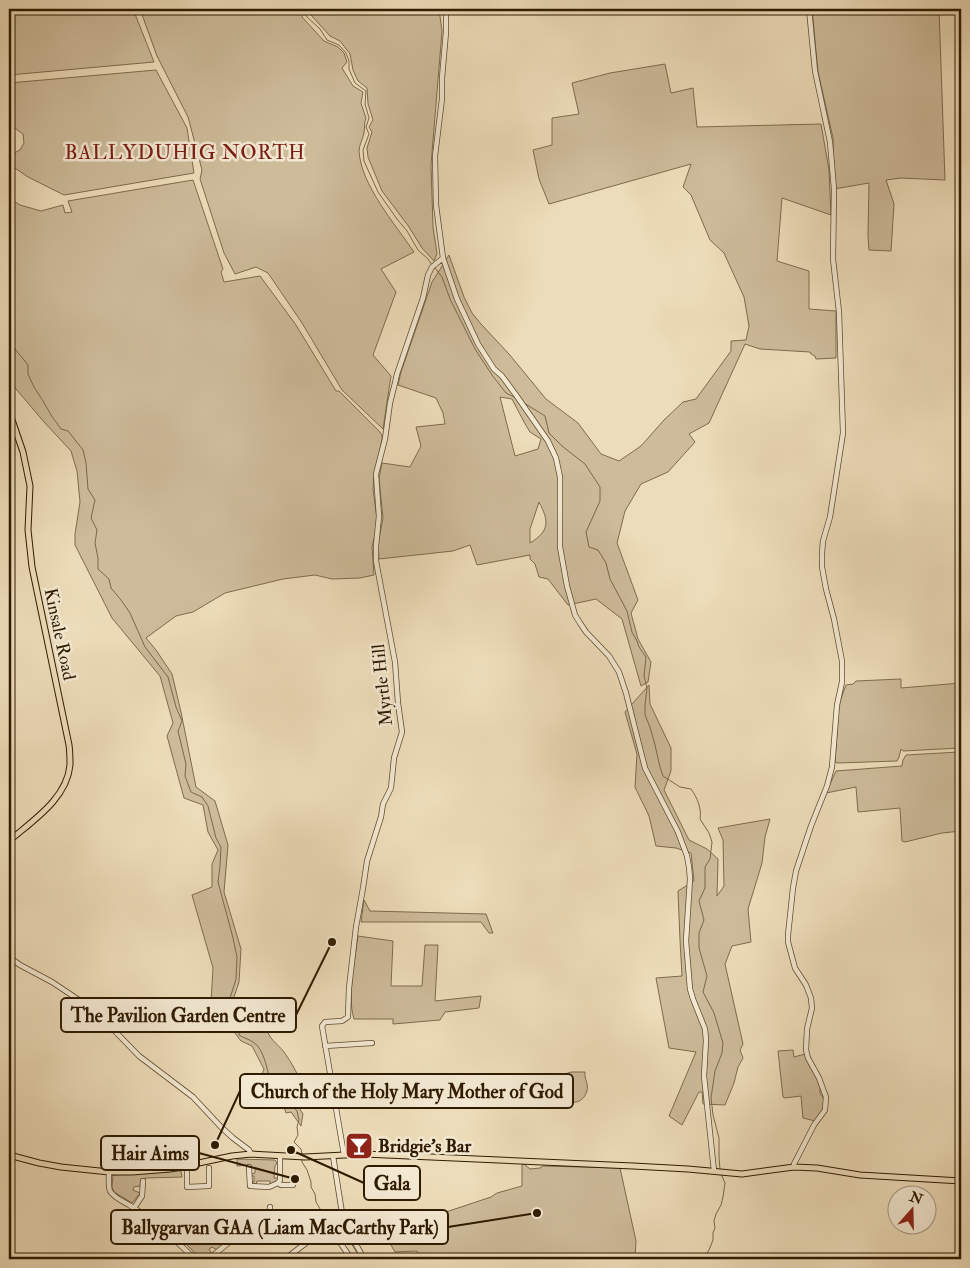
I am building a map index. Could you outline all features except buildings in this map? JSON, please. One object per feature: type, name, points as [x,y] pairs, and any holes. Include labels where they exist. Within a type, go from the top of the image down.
[{"type":"main road","name":"Kinsale Road","points":[[9,411],[23,452],[30,486],[28,530],[32,567],[70,755],[68,773],[58,796],[52,804],[9,841]]},
{"type":"main road","points":[[9,1155],[61,1167],[110,1172],[157,1170],[251,1154],[303,1157],[344,1155],[410,1156],[633,1166],[742,1174],[794,1167],[817,1168],[860,1175],[961,1181]]},
{"type":"street","points":[[446,9],[443,88],[435,168],[436,206],[443,258],[457,299],[478,344],[491,364],[520,400],[548,441],[556,458],[560,490],[560,547],[567,586],[575,614],[583,628],[609,656],[619,672],[645,768],[678,832],[687,856],[690,879],[686,941],[690,989],[705,1029],[704,1076],[718,1171]]},
{"type":"street","points":[[794,1167],[811,1131],[825,1110],[826,1097],[820,1078],[808,1058],[806,1050],[807,1030],[812,1008],[811,998],[809,990],[795,968],[788,935],[796,871],[832,767],[837,705],[842,682],[842,661],[823,577],[822,553],[830,517],[843,433],[839,312],[833,259],[834,190],[830,142],[815,71],[808,9]]},
{"type":"street","name":"Myrtle Hill","points":[[344,1155],[322,1029],[323,1024],[330,1021],[342,1021],[349,1014],[349,988],[366,861],[381,817],[383,804],[391,788],[394,758],[402,732],[395,662],[376,561],[379,522],[376,474],[385,439],[390,402],[397,374],[423,298],[428,275],[434,265],[443,258]]},
{"type":"street","points":[[9,957],[88,1006],[139,1056],[194,1097],[220,1127],[249,1150],[251,1154]]},
{"type":"street","points":[[325,1046],[372,1043]]},
{"type":"street","points":[[278,1183],[280,1180],[280,1156]]},
{"type":"street","points":[[333,1156],[343,1219],[364,1259]]},
{"type":"street","points":[[187,1166],[187,1186],[209,1186],[207,1171]]},
{"type":"street","points":[[250,1168],[250,1186],[269,1187],[278,1183],[281,1185],[293,1185]]},
{"type":"street","points":[[110,1172],[109,1186],[115,1197],[156,1224],[195,1259]]},
{"type":"street","points":[[134,1208],[142,1196],[143,1181]]},
{"type":"street","points":[[135,1190],[142,1190]]},
{"type":"street","points":[[174,1239],[181,1230],[189,1227],[208,1225],[249,1231],[258,1229],[269,1221],[268,1210]]},
{"type":"street","points":[[314,1213],[323,1226],[352,1257]]},
{"type":"street","points":[[287,1259],[323,1226]]},
{"type":"street","points":[[211,1249],[213,1255],[237,1236],[238,1230]]},
{"type":"shaded area","points":[[9,9],[133,9],[154,62],[9,75]]},
{"type":"shaded area","points":[[140,9],[303,9],[302,17],[324,41],[338,47],[344,53],[347,62],[342,68],[353,86],[363,92],[361,103],[366,118],[359,151],[361,164],[372,191],[414,252],[381,269],[396,292],[373,355],[391,376],[383,429],[342,390],[302,323],[268,273],[256,267],[235,274],[224,253],[200,179],[202,170],[188,117],[157,56]]},
{"type":"shaded area","points":[[309,9],[439,9],[442,31],[431,165],[433,227],[437,254],[434,261],[422,248],[382,191],[368,157],[367,148],[372,132],[369,127],[373,120],[368,104],[367,88],[358,81],[353,70],[350,54],[340,41],[330,36],[311,15]]},
{"type":"shaded area","points":[[812,9],[939,9],[945,180],[901,178],[886,180],[894,204],[891,251],[869,250],[869,183],[834,189],[833,138],[818,72]]},
{"type":"shaded area","points":[[665,64],[671,93],[693,88],[697,127],[821,124],[829,170],[831,215],[782,198],[777,261],[809,271],[809,309],[836,311],[836,358],[816,359],[810,352],[760,349],[745,344],[709,423],[689,434],[695,442],[668,472],[641,484],[625,511],[617,543],[638,600],[631,613],[638,639],[651,662],[648,682],[641,686],[622,619],[596,599],[568,605],[548,579],[539,577],[535,564],[530,559],[530,555],[477,565],[470,545],[453,551],[379,559],[378,544],[383,518],[379,479],[382,463],[410,467],[421,446],[416,427],[445,424],[443,413],[436,398],[398,385],[432,282],[449,255],[464,297],[472,313],[481,324],[509,354],[546,399],[578,423],[601,454],[619,461],[641,446],[683,402],[696,399],[731,351],[731,341],[746,340],[749,326],[744,297],[724,253],[710,240],[691,195],[683,187],[691,164],[549,204],[539,179],[533,150],[552,145],[552,118],[579,114],[572,83],[610,73]],"holes":[[[500,397],[512,399],[530,432],[541,439],[538,449],[515,456]],[[539,502],[545,515],[546,525],[537,539],[530,543],[530,529]]]},
{"type":"shaded area","points":[[156,70],[187,128],[194,173],[64,195],[28,177],[9,164],[9,150],[14,153],[20,150],[24,143],[23,134],[15,128],[9,131],[13,106],[9,94],[9,83]]},
{"type":"shaded area","points":[[193,180],[223,269],[221,272],[224,282],[260,276],[296,325],[336,391],[339,391],[382,435],[373,489],[377,519],[372,547],[374,575],[360,578],[332,579],[315,575],[283,579],[225,593],[193,612],[176,616],[146,638],[172,674],[196,787],[215,801],[228,845],[224,892],[241,949],[239,982],[232,1003],[242,1020],[266,1026],[271,1038],[284,1052],[299,1077],[306,1093],[296,1103],[303,1114],[301,1126],[291,1112],[286,1113],[279,1092],[264,1089],[260,1079],[264,1069],[252,1046],[241,1041],[211,1002],[213,968],[192,895],[212,887],[212,864],[218,850],[208,832],[203,805],[184,798],[167,736],[173,723],[160,676],[112,618],[75,545],[80,502],[77,471],[71,451],[11,383],[9,377],[9,198],[20,205],[41,211],[63,205],[65,213],[72,212],[68,201]]},
{"type":"shaded area","points":[[901,679],[901,688],[961,683],[961,748],[903,751],[901,749],[897,761],[835,762],[839,704],[846,685],[853,684],[856,681]]},
{"type":"shaded area","points":[[649,685],[650,704],[671,748],[671,771],[664,790],[689,840],[707,849],[718,859],[717,896],[724,886],[723,840],[718,828],[770,819],[765,837],[762,863],[748,909],[751,942],[732,946],[725,964],[743,1044],[740,1050],[743,1058],[725,1105],[703,1104],[702,1092],[699,1092],[682,1125],[669,1116],[696,1052],[669,1048],[656,978],[682,976],[678,891],[694,881],[691,853],[676,848],[656,846],[649,816],[635,787],[637,754],[625,712]]},
{"type":"shaded area","points":[[961,753],[961,831],[942,833],[905,842],[902,841],[900,808],[858,812],[856,787],[826,793],[836,771],[902,766],[906,755]]},
{"type":"shaded area","points":[[364,900],[370,911],[486,914],[493,933],[489,933],[481,922],[361,922]]},
{"type":"shaded area","points":[[358,936],[393,941],[391,986],[422,986],[425,945],[438,945],[435,1001],[481,996],[479,1008],[445,1012],[440,1020],[393,1024],[393,1019],[354,1019],[351,989]]},
{"type":"shaded area","points":[[793,1050],[794,1057],[805,1054],[820,1085],[820,1093],[824,1099],[823,1110],[815,1121],[803,1118],[801,1096],[783,1097],[778,1051]]},
{"type":"shaded area","points":[[571,1072],[585,1072],[587,1086],[587,1091],[582,1099],[575,1102],[568,1101],[562,1096],[558,1090],[557,1083],[561,1077]]},
{"type":"shaded area","points":[[237,1159],[275,1160],[277,1163],[274,1178],[278,1178],[278,1181],[270,1185],[270,1181],[257,1181],[256,1184],[252,1184],[254,1176],[251,1176],[251,1174],[255,1173],[255,1169],[248,1165],[237,1166]]},
{"type":"shaded area","points":[[524,1164],[530,1169],[543,1166],[620,1168],[636,1241],[635,1259],[419,1259],[417,1251],[395,1252],[389,1242],[359,1244],[355,1236],[413,1223],[522,1186],[522,1165]]},
{"type":"shaded area","points":[[181,1171],[182,1177],[141,1179],[140,1186],[134,1187],[133,1190],[140,1193],[132,1203],[114,1192],[112,1187],[113,1175]]},
{"type":"shaded area","points":[[199,1228],[235,1233],[236,1235],[217,1250],[212,1247],[209,1249],[211,1252],[209,1254],[210,1259],[201,1259],[179,1237],[187,1231]]},
{"type":"waterway","points":[[305,9],[305,15],[320,29],[327,40],[339,45],[346,53],[349,69],[355,83],[366,91],[365,104],[369,118],[366,127],[369,134],[363,150],[364,161],[378,192],[407,231],[418,250],[432,265]]},
{"type":"waterway","points":[[435,268],[442,277],[450,299],[475,349],[506,393],[516,398]]},
{"type":"waterway","points":[[9,329],[15,349],[28,365],[28,374],[51,415],[61,429],[68,431],[83,450],[88,489],[95,500],[91,518],[97,530],[95,543],[98,569],[109,579],[111,588],[130,613],[145,647],[168,677],[182,721],[178,731],[186,764],[185,776],[191,792],[202,797],[208,806],[216,838],[221,847],[218,882],[237,957],[236,979],[227,1003],[237,1018],[239,1035],[253,1042],[260,1050],[271,1086],[281,1090],[297,1111],[299,1120],[297,1127],[298,1135],[294,1142],[301,1149],[302,1155]]},
{"type":"waterway","points":[[524,403],[545,416],[549,433],[585,464],[600,487],[600,501],[586,532],[589,547],[598,550],[606,563],[610,579],[627,611],[632,632],[646,657],[644,676],[647,688],[645,715],[663,776],[680,787],[691,789],[699,803],[700,819],[709,833],[712,842],[710,859],[705,867],[705,888],[699,901],[704,920],[699,933],[699,948],[707,976],[703,992],[714,1013],[723,1043],[722,1053],[715,1071],[711,1098],[719,1138],[720,1170]]},
{"type":"waterway","points":[[302,1159],[315,1194],[316,1202],[326,1219],[344,1234],[361,1259]]},
{"type":"waterway","points":[[703,1259],[713,1240],[714,1221],[723,1197],[725,1183],[721,1174]]},
{"type":"waterway","points":[[9,1258],[16,1259]]},
{"type":"place","name":"The Pavilion Garden Centre","points":[[332,942]]},
{"type":"place","name":"Church of the Holy Mary Mother of God","points":[[215,1145]]},
{"type":"place","name":"Bridgie’s Bar","points":[[359,1146]]},
{"type":"place","name":"Gala","points":[[291,1150]]},
{"type":"place","name":"Hair Aims","points":[[295,1179]]},
{"type":"place","name":"Ballygarvan GAA (Liam MacCarthy Park)","points":[[537,1213]]},
{"type":"district","name":"BALLYDUHIG NORTH","points":[[185,152]]}]
